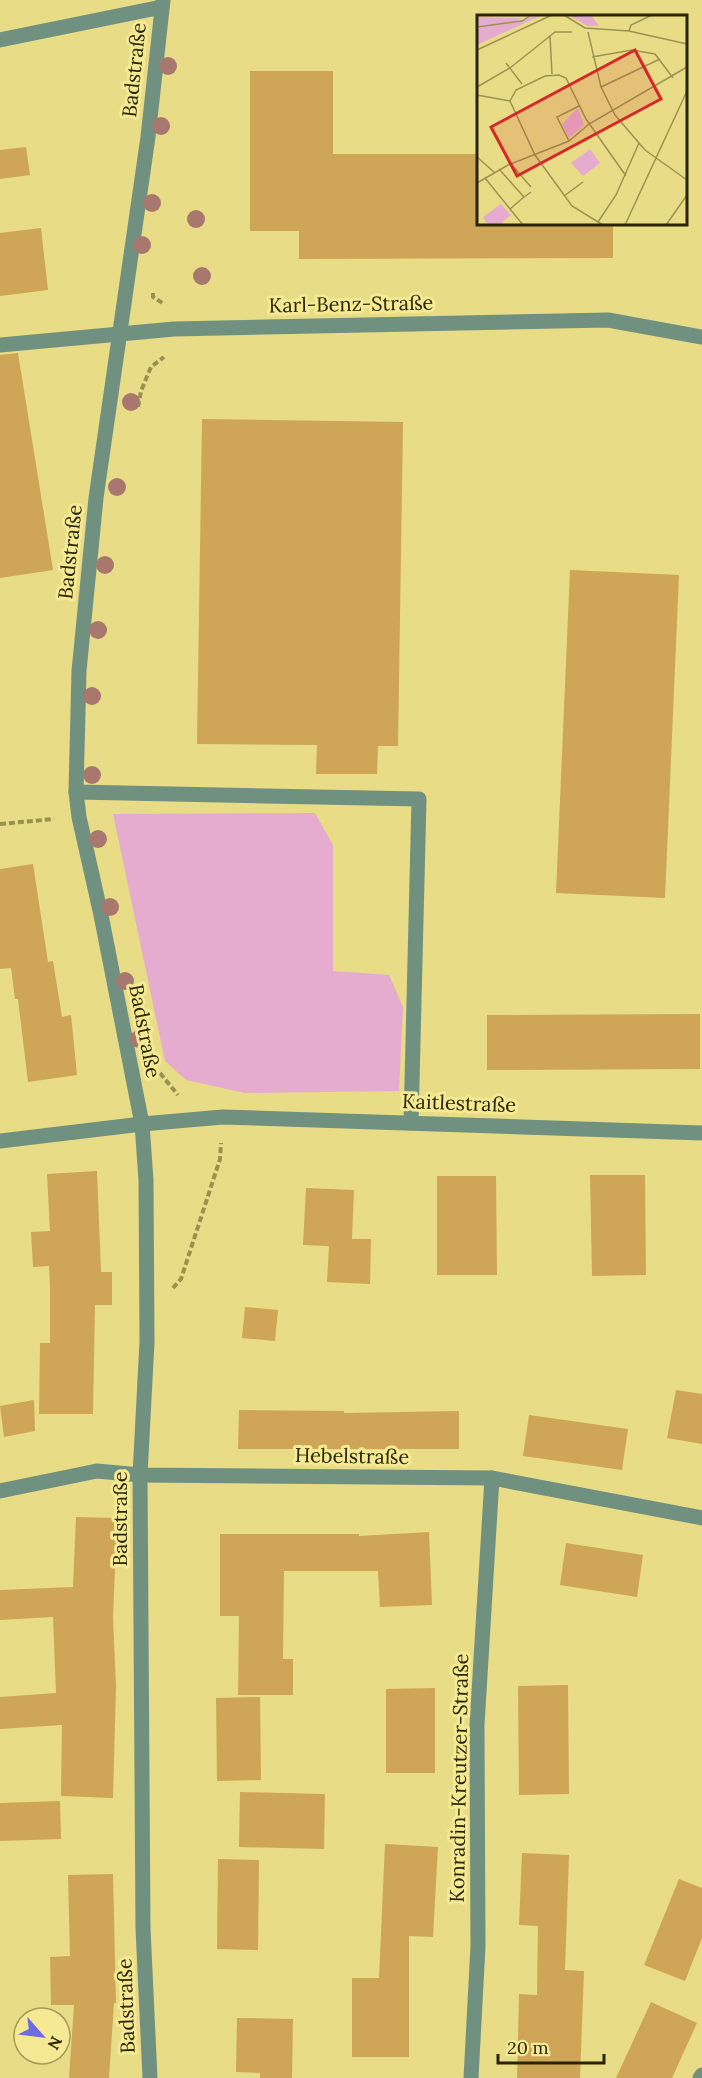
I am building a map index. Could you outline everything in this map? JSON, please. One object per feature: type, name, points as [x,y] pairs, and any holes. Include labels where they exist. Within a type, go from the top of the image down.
[{"type":"street","points":[[0,40],[163,3]]},
{"type":"street","name":"Badstraße","points":[[150,2078],[143,1928],[140,1475],[147,1342],[146,1180],[142,1124],[79,817],[76,792],[80,659],[96,498],[148,137],[163,3]]},
{"type":"street","name":"Karl-Benz-Straße","points":[[0,345],[174,329],[608,320],[702,337]]},
{"type":"street","points":[[76,792],[419,799],[411,1123]]},
{"type":"street","name":"Kaitlestraße","points":[[0,1142],[142,1124],[223,1117],[702,1133]]},
{"type":"street","name":"Hebelstraße","points":[[0,1491],[97,1471],[140,1475],[492,1478],[702,1518]]},
{"type":"street","name":"Konradin-Kreutzer-Straße","points":[[471,2078],[478,1946],[477,1725],[492,1478]]},
{"type":"path","points":[[137,411],[141,391],[151,367],[172,351],[174,329]]},
{"type":"path","points":[[0,824],[79,817]]},
{"type":"path","points":[[154,1065],[179,1096]]},
{"type":"path","points":[[147,1314],[181,1279],[220,1159],[223,1117]]},
{"type":"shaded area","points":[[315,813],[333,845],[333,971],[389,975],[403,1007],[399,1091],[245,1093],[186,1080],[165,1061],[113,814]]},
{"type":"building","points":[[250,71],[333,71],[333,154],[477,154],[477,225],[613,225],[613,258],[299,259],[299,231],[250,231]]},
{"type":"building","points":[[26,147],[30,175],[0,179],[0,150]]},
{"type":"building","points":[[41,228],[48,290],[0,296],[0,233]]},
{"type":"building","points":[[18,353],[53,570],[0,578],[0,355]]},
{"type":"building","points":[[202,419],[403,422],[398,746],[378,746],[377,774],[316,774],[317,745],[197,744]]},
{"type":"building","points":[[570,570],[679,575],[665,898],[556,893]]},
{"type":"building","points":[[33,864],[48,962],[53,961],[62,1017],[71,1015],[77,1075],[28,1082],[18,999],[15,999],[11,968],[0,969],[0,869]]},
{"type":"building","points":[[700,1014],[700,1069],[487,1070],[487,1015]]},
{"type":"building","points":[[97,1171],[101,1272],[112,1272],[112,1305],[95,1305],[93,1414],[39,1414],[40,1343],[50,1343],[50,1286],[49,1266],[33,1267],[31,1232],[50,1231],[47,1174]]},
{"type":"building","points":[[590,1175],[645,1175],[646,1275],[592,1276]]},
{"type":"building","points":[[437,1176],[496,1176],[497,1275],[437,1275]]},
{"type":"building","points":[[306,1188],[354,1190],[352,1239],[371,1239],[370,1284],[327,1282],[329,1246],[303,1245]]},
{"type":"building","points":[[245,1307],[278,1310],[275,1341],[242,1338]]},
{"type":"building","points":[[676,1390],[702,1394],[702,1444],[667,1438]]},
{"type":"building","points":[[34,1400],[35,1431],[4,1437],[0,1406]]},
{"type":"building","points":[[239,1410],[344,1411],[344,1413],[459,1411],[459,1449],[238,1449]]},
{"type":"building","points":[[529,1415],[628,1429],[622,1470],[523,1456]]},
{"type":"building","points":[[76,1517],[117,1518],[113,1618],[116,1686],[113,1798],[61,1796],[62,1725],[0,1729],[0,1697],[56,1693],[53,1617],[0,1620],[0,1590],[73,1587]]},
{"type":"building","points":[[429,1532],[432,1605],[380,1607],[378,1571],[284,1571],[283,1659],[293,1659],[293,1695],[238,1695],[239,1616],[220,1616],[220,1534],[359,1534],[359,1536]]},
{"type":"building","points":[[566,1543],[643,1555],[637,1597],[560,1585]]},
{"type":"building","points":[[568,1685],[569,1794],[519,1795],[518,1686]]},
{"type":"building","points":[[435,1688],[435,1773],[386,1773],[386,1689]]},
{"type":"building","points":[[260,1697],[261,1780],[217,1781],[216,1698]]},
{"type":"building","points":[[240,1792],[325,1794],[324,1849],[239,1847]]},
{"type":"building","points":[[60,1801],[61,1839],[0,1841],[0,1803]]},
{"type":"building","points":[[385,1844],[438,1847],[433,1937],[409,1936],[409,2057],[352,2057],[352,1978],[379,1978]]},
{"type":"building","points":[[522,1853],[569,1855],[565,1970],[584,1971],[580,2078],[517,2078],[519,1994],[537,1995],[538,1926],[519,1925]]},
{"type":"building","points":[[218,1859],[259,1860],[258,1950],[217,1949]]},
{"type":"building","points":[[113,1874],[116,2003],[114,2003],[109,2078],[69,2078],[70,2066],[72,2066],[74,2005],[51,2005],[50,1957],[70,1956],[68,1875]]},
{"type":"building","points":[[679,1879],[702,1888],[702,1938],[685,1981],[644,1965]]},
{"type":"building","points":[[651,2002],[697,2023],[672,2078],[616,2078]]},
{"type":"building","points":[[237,2018],[293,2019],[292,2078],[260,2078],[260,2073],[236,2072]]}]
